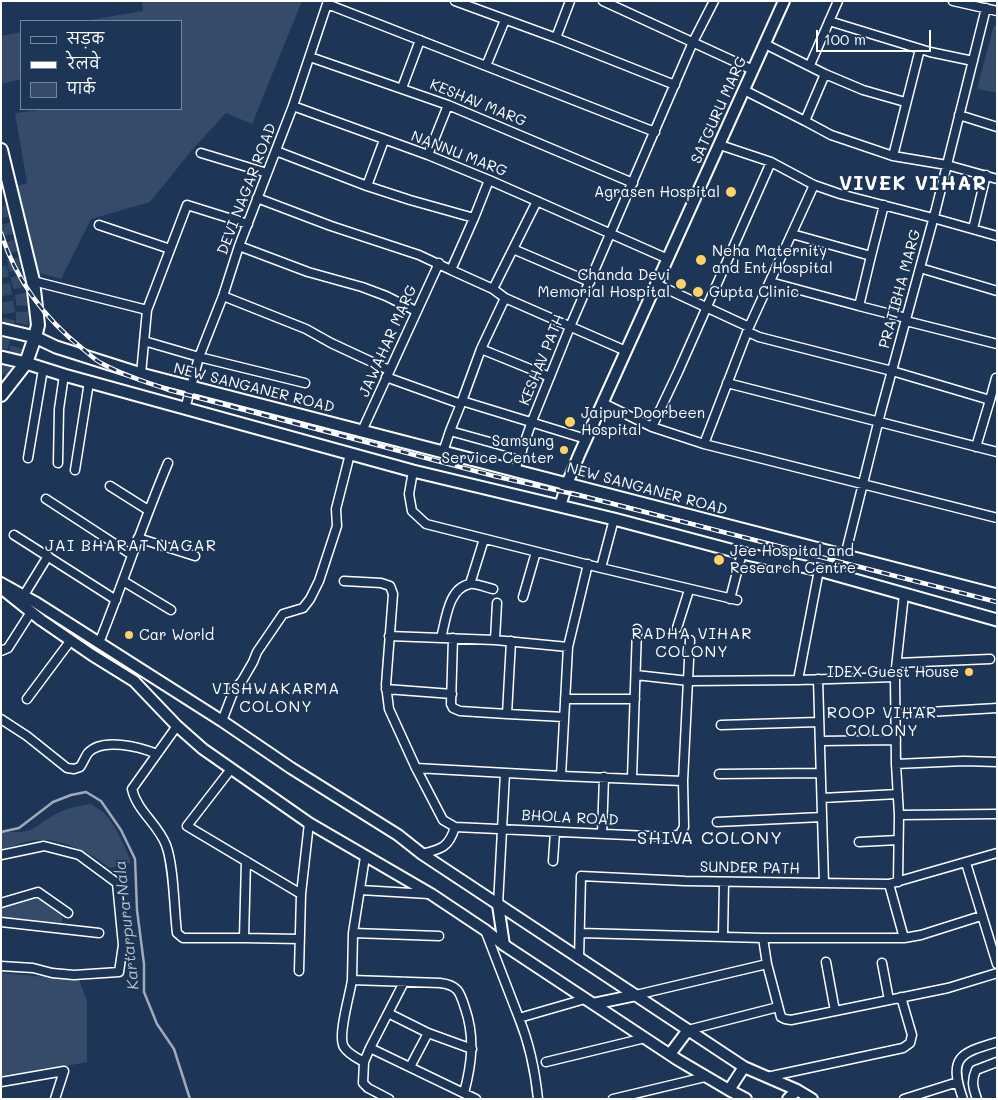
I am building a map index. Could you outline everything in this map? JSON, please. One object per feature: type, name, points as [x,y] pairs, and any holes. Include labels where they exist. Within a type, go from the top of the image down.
[{"type":"main road","points":[[1,150],[33,281],[38,326],[26,363],[1,395]]},
{"type":"main road","name":"NEW SANGANER ROAD","points":[[1,329],[35,337],[56,347],[141,374],[997,595]]},
{"type":"main road","points":[[1,357],[413,471],[614,519],[742,553],[819,570],[997,620]]},
{"type":"street","points":[[456,1],[675,85]]},
{"type":"street","points":[[556,38],[570,1]]},
{"type":"street","points":[[603,1],[754,70]]},
{"type":"street","name":"KESHAV PATH","points":[[515,470],[532,421],[570,328],[634,183],[693,42],[714,1]]},
{"type":"street","name":"SATGURU MARG","points":[[560,506],[586,438],[784,1]]},
{"type":"street","points":[[810,66],[838,1]]},
{"type":"street","points":[[953,1],[991,7]]},
{"type":"street","points":[[328,3],[655,132]]},
{"type":"street","name":"DEVI NAGAR ROAD","points":[[185,409],[199,358],[257,198],[294,106],[328,3]]},
{"type":"street","name":"PRATIBHA MARG","points":[[840,576],[878,422],[973,61],[991,7]]},
{"type":"street","points":[[486,66],[505,20]]},
{"type":"street","points":[[829,21],[920,49],[973,61]]},
{"type":"street","points":[[402,88],[420,40]]},
{"type":"street","points":[[765,44],[825,74],[863,90],[905,102]]},
{"type":"street","points":[[893,156],[905,102],[920,49]]},
{"type":"street","name":"KESHAV MARG","points":[[310,57],[448,105],[634,183]]},
{"type":"street","points":[[805,121],[825,74]]},
{"type":"street","points":[[744,90],[831,135],[893,156],[947,165],[997,179]]},
{"type":"street","points":[[428,155],[448,105]]},
{"type":"street","name":"NANNU MARG","points":[[294,106],[428,155],[668,259]]},
{"type":"street","points":[[959,115],[997,127]]},
{"type":"street","points":[[367,186],[384,140]]},
{"type":"street","points":[[720,145],[771,162],[814,185],[840,194],[997,236]]},
{"type":"street","points":[[276,151],[367,186],[474,218]]},
{"type":"street","points":[[200,153],[267,173]]},
{"type":"street","points":[[652,427],[771,162]]},
{"type":"street","points":[[973,229],[986,176]]},
{"type":"street","points":[[451,270],[489,180]]},
{"type":"street","points":[[704,444],[749,330],[814,185]]},
{"type":"street","points":[[257,198],[439,263],[493,289],[505,298],[626,351]]},
{"type":"street","points":[[493,289],[537,201]]},
{"type":"street","points":[[141,374],[147,310],[187,205],[248,224]]},
{"type":"street","points":[[859,306],[884,205]]},
{"type":"street","points":[[99,225],[170,249]]},
{"type":"street","points":[[792,234],[871,256]]},
{"type":"street","points":[[239,246],[308,272],[362,287],[386,296],[416,311]]},
{"type":"street","points":[[513,249],[590,282]]},
{"type":"street","name":"JAWAHAR MARG","points":[[362,431],[439,263]]},
{"type":"street","points":[[920,268],[997,291]]},
{"type":"street","points":[[33,281],[147,310]]},
{"type":"street","points":[[770,282],[997,344]]},
{"type":"street","points":[[656,284],[707,307],[759,337],[892,371],[990,400]]},
{"type":"street","points":[[223,296],[306,329],[387,374],[461,403],[532,421],[586,438]]},
{"type":"street","points":[[444,452],[481,349],[505,298]]},
{"type":"street","points":[[144,341],[199,358],[305,383]]},
{"type":"street","points":[[481,349],[550,377]]},
{"type":"street","points":[[28,458],[44,368]]},
{"type":"street","points":[[58,463],[59,409],[64,375]]},
{"type":"street","points":[[976,447],[996,378]]},
{"type":"street","points":[[76,470],[89,382]]},
{"type":"street","points":[[727,384],[997,452]]},
{"type":"street","points":[[602,403],[652,427],[704,444],[997,518]]},
{"type":"street","points":[[450,431],[522,451]]},
{"type":"street","points":[[222,720],[234,690],[242,681],[267,636],[283,614],[302,608],[310,599],[319,581],[337,526],[336,509],[350,454]]},
{"type":"street","points":[[99,643],[148,510],[168,463]]},
{"type":"street","points":[[413,471],[409,494],[412,511],[426,524],[688,590],[733,600],[742,553]]},
{"type":"street","points":[[110,486],[148,510]]},
{"type":"street","points":[[46,499],[132,555]]},
{"type":"street","points":[[601,568],[614,519]]},
{"type":"street","points":[[14,535],[116,600]]},
{"type":"street","points":[[138,538],[195,556]]},
{"type":"street","points":[[470,584],[484,539]]},
{"type":"street","points":[[523,597],[536,552]]},
{"type":"street","points":[[24,595],[48,556]]},
{"type":"street","points":[[561,776],[568,647],[588,564]]},
{"type":"street","points":[[798,680],[819,570]]},
{"type":"street","points":[[123,581],[171,610]]},
{"type":"street","points":[[344,581],[381,583],[390,586],[393,594],[386,689],[390,709],[416,768],[443,820],[455,827],[452,837],[445,846],[422,854]]},
{"type":"street","points":[[1,583],[24,595],[222,720],[291,768],[398,835],[422,854],[498,905],[636,994],[744,1067],[797,1090],[812,1099]]},
{"type":"street","points":[[441,638],[450,603],[458,590],[470,584],[494,589]]},
{"type":"street","points":[[1,588],[92,655],[134,681],[177,726],[203,749],[309,823],[431,894],[486,930],[504,945],[645,1038],[705,1077],[746,1099]]},
{"type":"street","points":[[677,628],[688,590]]},
{"type":"street","points":[[898,882],[899,815],[896,764],[895,677],[904,594]]},
{"type":"street","points":[[495,640],[497,602]]},
{"type":"street","points":[[1,651],[8,648],[32,612]]},
{"type":"street","points":[[632,778],[638,629]]},
{"type":"street","points":[[389,636],[495,640],[568,647]]},
{"type":"street","points":[[453,638],[451,704],[454,708],[460,711],[564,717]]},
{"type":"street","points":[[27,699],[71,640]]},
{"type":"street","name":"BHOLA ROAD","points":[[455,827],[670,837],[680,834],[684,827],[690,640]]},
{"type":"street","points":[[507,714],[511,641]]},
{"type":"street","points":[[896,662],[990,659]]},
{"type":"street","points":[[636,675],[689,681],[818,680],[895,677]]},
{"type":"street","points":[[818,680],[824,883]]},
{"type":"street","points":[[386,689],[452,694]]},
{"type":"street","points":[[565,699],[635,699]]},
{"type":"street","points":[[895,714],[997,708]]},
{"type":"street","points":[[1,719],[27,736],[67,768],[74,769],[80,767],[88,753],[99,746],[135,746],[157,754]]},
{"type":"street","points":[[721,725],[818,722]]},
{"type":"street","points":[[177,726],[132,789],[134,799],[166,843],[170,856],[177,933],[183,938],[300,939]]},
{"type":"street","points":[[820,741],[896,740]]},
{"type":"street","points":[[896,764],[964,761],[997,762]]},
{"type":"street","points":[[416,768],[684,781]]},
{"type":"street","points":[[231,769],[187,826],[302,894]]},
{"type":"street","points":[[504,945],[498,905],[505,773]]},
{"type":"street","points":[[719,774],[820,773]]},
{"type":"street","points":[[602,834],[604,777]]},
{"type":"street","points":[[822,798],[898,794]]},
{"type":"street","points":[[899,815],[997,814]]},
{"type":"street","points":[[717,822],[822,818]]},
{"type":"street","points":[[299,971],[302,894],[309,823]]},
{"type":"street","points":[[553,861],[555,832]]},
{"type":"street","points":[[859,842],[898,840]]},
{"type":"street","points":[[1,855],[44,846],[79,855],[117,883],[123,945],[119,972],[74,975],[52,973],[33,968],[1,966]]},
{"type":"street","name":"SUNDER PATH","points":[[579,959],[581,876],[724,882],[889,884],[997,853]]},
{"type":"street","points":[[364,1062],[344,1047],[341,1030],[352,980],[353,933],[365,857]]},
{"type":"street","points":[[244,938],[246,861]]},
{"type":"street","points":[[966,863],[997,964]]},
{"type":"street","points":[[723,937],[724,882]]},
{"type":"street","points":[[889,884],[904,938]]},
{"type":"street","points":[[360,890],[431,894]]},
{"type":"street","points":[[1,903],[38,892],[68,913]]},
{"type":"street","points":[[580,933],[763,938],[904,938],[920,935],[981,916]]},
{"type":"street","points":[[1,922],[99,933]]},
{"type":"street","points":[[486,930],[527,1039],[534,1065],[538,1099]]},
{"type":"street","points":[[353,933],[439,936]]},
{"type":"street","points":[[763,938],[767,964],[778,1007],[784,1020],[948,988],[997,972]]},
{"type":"street","points":[[826,962],[835,1011]]},
{"type":"street","points":[[882,963],[889,1000]]},
{"type":"street","points":[[519,1018],[589,1001],[636,994],[767,964]]},
{"type":"street","points":[[352,980],[451,984],[460,992],[470,1022],[472,1049],[464,1092]]},
{"type":"street","points":[[389,1099],[368,1088],[363,1083],[364,1062],[404,982]]},
{"type":"street","points":[[767,1077],[903,1048],[910,1043],[912,1035],[901,997]]},
{"type":"street","points":[[670,1054],[688,1030],[778,1007]]},
{"type":"street","points":[[388,1014],[428,1033],[472,1049]]},
{"type":"street","points":[[410,1067],[428,1033]]},
{"type":"street","points":[[546,1062],[645,1038]]},
{"type":"street","points":[[963,1099],[958,1082],[957,1069],[962,1057],[968,1051],[997,1042]]},
{"type":"street","points":[[370,1048],[476,1099]]},
{"type":"street","points":[[977,1099],[973,1087],[973,1077],[976,1070],[997,1062]]},
{"type":"street","points":[[729,1090],[744,1067]]},
{"type":"street","points":[[1,1082],[64,1071],[55,1099]]},
{"type":"street","points":[[613,1099],[705,1077]]},
{"type":"street","points":[[904,1099],[958,1082]]},
{"type":"street","points":[[788,1099],[797,1090]]},
{"type":"green space","points":[[142,1],[302,1],[252,124],[226,113],[192,150],[150,202],[91,219],[61,279],[36,272],[17,186],[27,183],[15,113],[40,110],[182,110],[182,20],[90,20],[143,11]]},
{"type":"green space","points":[[994,25],[997,26],[997,93],[977,89]]},
{"type":"green space","points":[[20,32],[20,79],[1,84],[1,36]]},
{"type":"green space","points":[[91,804],[112,823],[131,863],[110,868],[75,847],[45,840],[35,840],[1,850],[1,831],[29,831],[64,810]]},
{"type":"green space","points":[[37,895],[63,912],[61,928],[1,920],[1,906]]},
{"type":"green space","points":[[1,973],[79,980],[87,1001],[87,1062],[4,1078],[1,1076]]},
{"type":"waterway","name":"Kartarpura Nala","points":[[1,832],[19,828],[53,802],[71,795],[86,792],[101,801],[121,830],[135,859],[137,910],[144,964],[144,992],[157,1024],[174,1049],[190,1099]]},
{"type":"tunnel","points":[[1,206],[22,300],[22,323],[15,352],[1,379]]},
{"type":"tunnel","points":[[1,266],[10,318],[1,350]]},
{"type":"railway","points":[[1,233],[15,267],[44,312],[96,360],[134,378],[169,390],[494,476],[582,496],[997,602]]},
{"type":"place","name":"Agrasen Hospital","points":[[731,192]]},
{"type":"place","name":"Neha Maternity and Ent Hospital","points":[[701,260]]},
{"type":"place","name":"Chanda Devi Memorial Hospital","points":[[681,284]]},
{"type":"place","name":"Gupta Clinic","points":[[698,292]]},
{"type":"place","name":"Jaipur Doorbeen Hospital","points":[[570,422]]},
{"type":"place","name":"Samsung Service Center","points":[[564,450]]},
{"type":"place","name":"Jee Hospital and Research Centre","points":[[719,560]]},
{"type":"place","name":"Car World","points":[[129,635]]},
{"type":"place","name":"IDEX Guest House","points":[[969,672]]},
{"type":"district","name":"VIVEK VIHAR","points":[[913,184]]},
{"type":"district","name":"JAI BHARAT NAGAR","points":[[131,546]]},
{"type":"district","name":"RADHA VIHAR COLONY","points":[[692,643]]},
{"type":"district","name":"VISHWAKARMA COLONY","points":[[276,698]]},
{"type":"district","name":"ROOP VIHAR COLONY","points":[[882,722]]},
{"type":"district","name":"SHIVA COLONY","points":[[710,838]]}]
